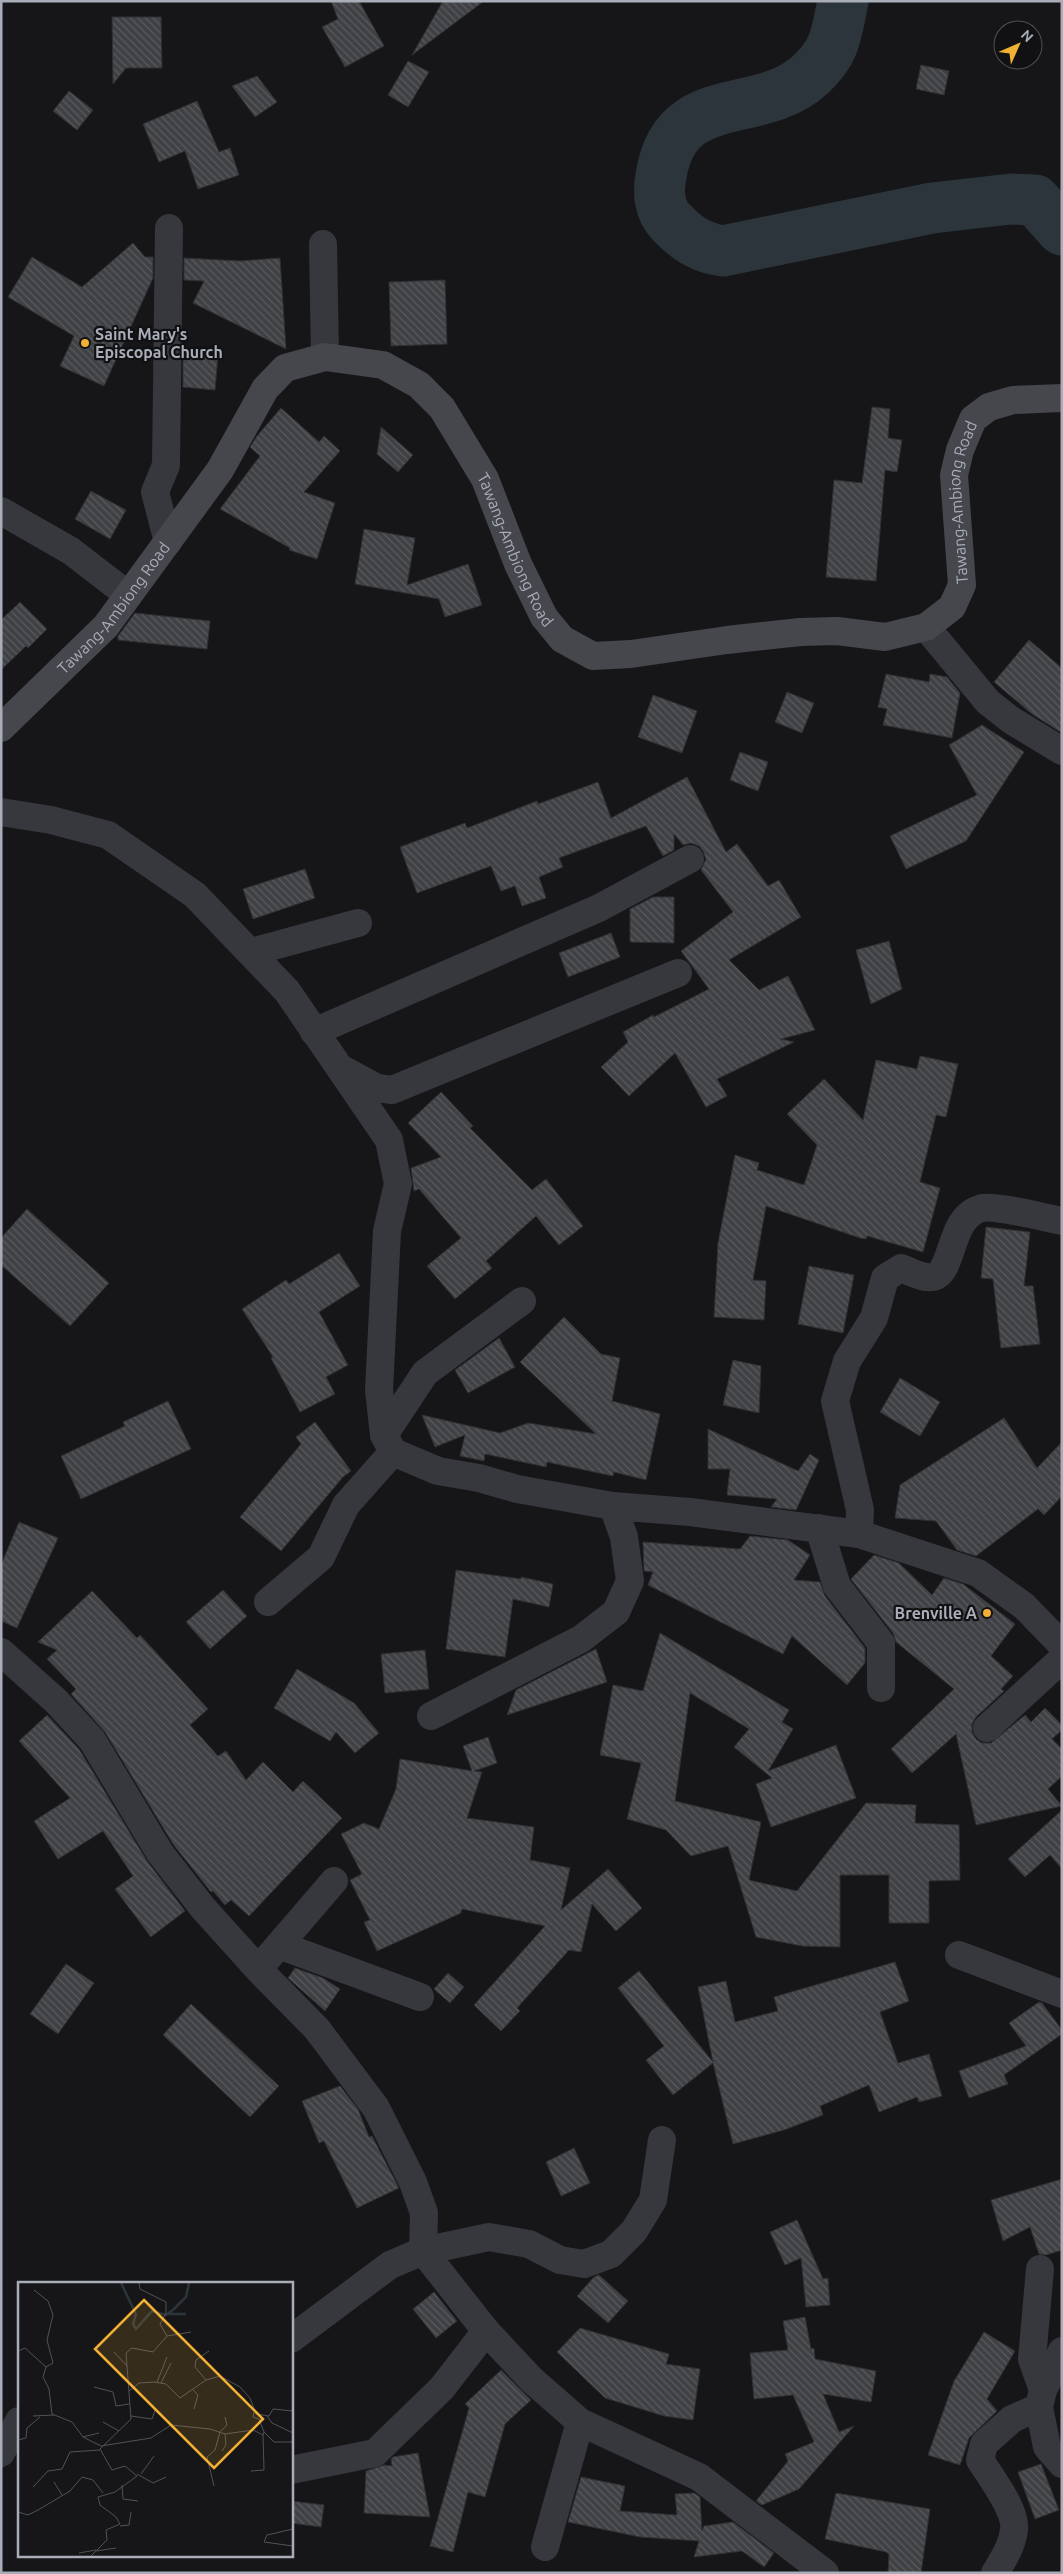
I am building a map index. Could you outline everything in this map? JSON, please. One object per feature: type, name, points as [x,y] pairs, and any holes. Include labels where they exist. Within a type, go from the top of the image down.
[{"type":"main road","name":"Tawang-Ambiong Road","points":[[1,728],[106,626],[220,470],[265,389],[285,368],[325,357],[383,365],[419,385],[442,408],[485,479],[518,564],[544,617],[562,639],[593,656],[631,654],[800,632],[837,631],[885,637],[926,627],[952,607],[962,586],[954,475],[960,450],[973,419],[989,407],[1014,400],[1062,398]]},
{"type":"street","points":[[168,542],[155,492],[166,465],[169,228]]},
{"type":"street","points":[[323,244],[325,357]]},
{"type":"street","points":[[1,511],[71,551],[128,595]]},
{"type":"street","points":[[926,627],[988,702],[1011,720],[1062,751]]},
{"type":"street","points":[[1,812],[51,820],[108,836],[195,895],[287,991],[390,1140],[398,1184],[387,1230],[379,1390],[388,1444]]},
{"type":"street","points":[[314,1032],[599,908],[690,859]]},
{"type":"street","points":[[251,952],[358,923]]},
{"type":"street","points":[[338,1067],[377,1088],[392,1090],[678,973]]},
{"type":"street","points":[[859,1534],[860,1510],[835,1401],[847,1361],[874,1318],[885,1278],[901,1268],[927,1278],[936,1276],[948,1264],[956,1230],[964,1219],[982,1208],[1023,1212],[1062,1221]]},
{"type":"street","points":[[268,1602],[321,1557],[346,1505],[388,1444],[425,1373],[522,1301]]},
{"type":"street","points":[[388,1444],[438,1471],[479,1478],[517,1489],[613,1506],[690,1512],[859,1534],[978,1573],[1024,1606],[1062,1645]]},
{"type":"street","points":[[432,1716],[581,1639],[616,1612],[630,1581],[624,1537],[613,1506]]},
{"type":"street","points":[[819,1528],[837,1586],[881,1644],[881,1688]]},
{"type":"street","points":[[1,1652],[56,1701],[92,1740],[160,1853],[203,1908],[258,1969],[317,2029],[376,2108],[414,2182],[424,2213],[423,2251],[486,2331],[532,2380],[580,2422],[699,2476],[825,2573]]},
{"type":"street","points":[[987,1728],[1062,1659]]},
{"type":"street","points":[[258,1969],[334,1881]]},
{"type":"street","points":[[279,1945],[420,1998]]},
{"type":"street","points":[[959,1955],[1062,1994]]},
{"type":"street","points":[[292,2338],[390,2265],[423,2251],[489,2237],[529,2244],[560,2260],[584,2264],[611,2254],[634,2231],[653,2200],[662,2140]]},
{"type":"street","points":[[1040,2269],[1032,2359],[1041,2398],[1047,2447],[1062,2464]]},
{"type":"street","points":[[292,2470],[375,2453],[442,2388],[486,2331]]},
{"type":"street","points":[[995,2573],[1007,2553],[1015,2529],[1008,2506],[980,2460],[984,2444],[1012,2419],[1041,2398],[1062,2351]]},
{"type":"street","points":[[546,2547],[580,2422]]},
{"type":"street","points":[[1,2453],[18,2423]]},
{"type":"building","points":[[331,1],[359,1],[384,46],[345,67],[322,27],[338,19]]},
{"type":"building","points":[[443,1],[484,1],[412,55]]},
{"type":"building","points":[[112,17],[161,17],[162,68],[126,68],[113,84]]},
{"type":"building","points":[[408,61],[429,72],[408,107],[388,95]]},
{"type":"building","points":[[921,65],[949,71],[944,95],[916,89]]},
{"type":"building","points":[[257,76],[277,102],[255,117],[232,86]]},
{"type":"building","points":[[69,91],[93,110],[77,130],[53,111]]},
{"type":"building","points":[[197,101],[219,152],[230,148],[239,175],[198,189],[185,151],[159,162],[143,124]]},
{"type":"building","points":[[133,243],[145,257],[153,257],[153,278],[104,386],[60,366],[74,336],[8,297],[32,257],[82,287]]},
{"type":"building","points":[[184,258],[240,261],[280,258],[286,349],[193,303],[204,281],[184,280]]},
{"type":"building","points":[[445,280],[447,344],[391,346],[389,282]]},
{"type":"building","points":[[183,352],[218,355],[215,390],[183,387]]},
{"type":"building","points":[[872,407],[890,409],[888,438],[902,440],[897,472],[885,470],[876,581],[826,577],[834,480],[862,483]]},
{"type":"building","points":[[281,408],[319,442],[324,436],[340,451],[304,492],[335,503],[317,559],[289,550],[290,548],[220,509],[260,456],[250,447]]},
{"type":"building","points":[[381,427],[413,455],[398,472],[377,454]]},
{"type":"building","points":[[91,491],[126,510],[110,539],[75,519]]},
{"type":"building","points":[[364,529],[415,538],[407,585],[468,564],[482,605],[445,617],[439,599],[355,584]]},
{"type":"building","points":[[20,602],[47,629],[28,648],[26,646],[1,670],[1,620]]},
{"type":"building","points":[[135,613],[210,621],[207,649],[118,640],[118,636]]},
{"type":"building","points":[[1029,640],[1062,668],[1062,733],[1032,714],[994,682]]},
{"type":"building","points":[[886,674],[929,682],[930,674],[947,677],[960,693],[952,738],[883,725],[887,709],[878,707]]},
{"type":"building","points":[[787,692],[814,703],[802,733],[775,722]]},
{"type":"building","points":[[653,695],[697,711],[682,753],[638,737]]},
{"type":"building","points":[[982,725],[1024,752],[966,841],[906,869],[890,836],[977,795],[949,745]]},
{"type":"building","points":[[740,752],[768,762],[758,791],[730,780]]},
{"type":"building","points":[[687,777],[726,852],[737,844],[768,886],[779,880],[801,917],[729,960],[759,990],[788,976],[815,1030],[781,1039],[794,1042],[717,1079],[727,1096],[706,1107],[675,1053],[629,1096],[601,1067],[628,1042],[623,1032],[653,1015],[654,1017],[709,989],[681,951],[733,912],[701,870],[706,859],[699,846],[691,843],[683,845],[674,834],[674,850],[663,856],[646,826],[559,858],[563,867],[539,877],[546,898],[522,906],[515,886],[501,891],[491,866],[417,893],[400,847],[465,823],[467,828],[537,801],[538,804],[598,782],[611,818]]},
{"type":"building","points":[[305,869],[315,898],[253,919],[243,889]]},
{"type":"building","points":[[653,897],[674,897],[674,943],[630,942],[630,909]]},
{"type":"building","points":[[611,933],[620,957],[568,977],[559,953]]},
{"type":"building","points":[[889,941],[902,989],[871,1004],[856,950]]},
{"type":"building","points":[[920,1056],[958,1064],[946,1117],[936,1115],[920,1182],[940,1188],[923,1252],[867,1236],[866,1239],[860,1238],[766,1206],[753,1280],[766,1281],[764,1320],[714,1317],[718,1243],[735,1155],[759,1163],[757,1170],[804,1185],[817,1145],[787,1114],[824,1079],[863,1120],[876,1060],[917,1069]]},
{"type":"building","points":[[441,1092],[473,1126],[470,1128],[532,1190],[546,1179],[583,1226],[559,1245],[536,1216],[486,1261],[492,1268],[455,1299],[427,1266],[461,1238],[419,1189],[414,1191],[411,1168],[441,1157],[408,1123]]},
{"type":"building","points":[[27,1209],[109,1283],[70,1326],[1,1265],[1,1238]]},
{"type":"building","points":[[986,1227],[1030,1232],[1024,1286],[1033,1286],[1040,1344],[1001,1348],[993,1279],[981,1278]]},
{"type":"building","points":[[339,1253],[360,1286],[319,1312],[348,1365],[326,1377],[335,1394],[300,1412],[271,1358],[273,1357],[242,1309],[286,1280],[289,1284]]},
{"type":"building","points":[[809,1266],[854,1275],[843,1333],[798,1324]]},
{"type":"building","points":[[564,1317],[601,1354],[620,1358],[612,1401],[660,1414],[646,1480],[614,1472],[613,1476],[547,1462],[546,1467],[485,1454],[484,1461],[460,1456],[465,1435],[435,1447],[422,1415],[500,1433],[528,1423],[596,1434],[520,1362]]},
{"type":"building","points":[[499,1338],[515,1367],[468,1393],[455,1370]]},
{"type":"building","points":[[733,1360],[761,1366],[759,1413],[723,1405]]},
{"type":"building","points":[[900,1378],[940,1402],[920,1436],[880,1412]]},
{"type":"building","points":[[168,1401],[191,1449],[81,1499],[61,1456],[125,1426],[123,1422]]},
{"type":"building","points":[[1004,1418],[1037,1468],[1062,1442],[1062,1496],[1044,1515],[1038,1509],[976,1556],[957,1550],[936,1521],[895,1518],[900,1485]]},
{"type":"building","points":[[315,1422],[351,1471],[343,1477],[281,1551],[240,1517],[301,1444],[296,1437]]},
{"type":"building","points":[[708,1429],[798,1471],[810,1454],[819,1460],[796,1510],[771,1507],[777,1499],[727,1495],[730,1469],[708,1469]]},
{"type":"building","points":[[19,1522],[58,1538],[17,1628],[1,1621],[1,1565]]},
{"type":"building","points":[[750,1536],[788,1540],[810,1555],[794,1580],[820,1582],[825,1596],[865,1648],[865,1663],[847,1685],[792,1636],[783,1654],[648,1585],[653,1572],[644,1571],[643,1542],[740,1549]]},
{"type":"building","points":[[874,1555],[899,1563],[932,1595],[944,1578],[963,1584],[1015,1624],[991,1656],[1013,1676],[1001,1689],[1004,1691],[976,1717],[972,1724],[972,1732],[976,1739],[982,1743],[991,1743],[1025,1715],[1031,1722],[1045,1708],[1062,1725],[1062,1730],[1052,1739],[1062,1749],[1062,1776],[1048,1789],[1062,1806],[976,1825],[956,1734],[912,1773],[891,1749],[954,1689],[896,1642],[893,1633],[851,1579]]},
{"type":"building","points":[[456,1570],[521,1579],[521,1577],[553,1584],[549,1607],[513,1599],[505,1657],[446,1649]]},
{"type":"building","points":[[223,1590],[247,1616],[210,1649],[186,1622]]},
{"type":"building","points":[[92,1591],[137,1638],[140,1635],[208,1709],[190,1725],[218,1756],[226,1751],[246,1780],[263,1762],[293,1792],[303,1781],[342,1818],[249,1916],[231,1900],[225,1905],[213,1891],[211,1892],[173,1844],[105,1732],[71,1694],[76,1689],[47,1659],[57,1650],[38,1642]]},
{"type":"building","points":[[660,1633],[789,1710],[782,1722],[793,1729],[768,1771],[836,1745],[856,1798],[771,1827],[756,1784],[772,1778],[734,1747],[749,1729],[690,1693],[675,1801],[761,1822],[749,1880],[797,1891],[866,1803],[916,1805],[915,1823],[959,1825],[960,1880],[929,1881],[929,1923],[889,1923],[889,1875],[840,1875],[840,1947],[802,1946],[756,1937],[728,1846],[691,1856],[666,1830],[627,1819],[641,1763],[600,1755],[613,1685],[643,1691]]},
{"type":"building","points":[[596,1649],[607,1682],[507,1715],[516,1690]]},
{"type":"building","points":[[425,1650],[429,1689],[385,1693],[381,1654]]},
{"type":"building","points":[[297,1669],[354,1703],[379,1733],[355,1753],[336,1732],[330,1741],[274,1708]]},
{"type":"building","points":[[47,1715],[79,1749],[147,1861],[185,1911],[151,1937],[115,1889],[133,1876],[103,1831],[58,1859],[34,1821],[70,1798],[19,1741]]},
{"type":"building","points":[[488,1737],[497,1763],[474,1771],[482,1772],[467,1818],[534,1827],[530,1860],[570,1868],[561,1910],[608,1869],[642,1908],[616,1931],[592,1904],[581,1952],[569,1950],[517,2008],[520,2011],[501,2031],[474,2005],[545,1926],[462,1909],[461,1913],[377,1951],[364,1922],[370,1920],[350,1880],[362,1874],[341,1834],[364,1823],[379,1829],[396,1789],[400,1759],[472,1771],[463,1746]]},
{"type":"building","points":[[1062,1810],[1062,1869],[1050,1855],[1025,1877],[1008,1859]]},
{"type":"building","points":[[895,1962],[909,2001],[880,2012],[898,2063],[929,2054],[942,2096],[919,2102],[917,2097],[879,2112],[869,2085],[820,2106],[823,2115],[784,2130],[733,2144],[713,2063],[673,2095],[646,2060],[664,2046],[618,1988],[639,1971],[713,2062],[698,1987],[726,1981],[735,2022],[778,2011],[774,1997]]},
{"type":"building","points":[[66,1964],[94,1983],[58,2034],[30,2014]]},
{"type":"building","points":[[295,1968],[323,1978],[340,1989],[325,2011],[288,1978]]},
{"type":"building","points":[[448,1973],[464,1987],[450,2003],[434,1989]]},
{"type":"building","points":[[1039,2002],[1042,2003],[1062,2030],[1062,2034],[1004,2075],[1008,2084],[969,2098],[959,2071],[1026,2046],[1009,2023]]},
{"type":"building","points":[[191,2004],[279,2086],[250,2117],[163,2035]]},
{"type":"building","points":[[340,2086],[358,2109],[369,2137],[372,2136],[399,2188],[357,2208],[324,2141],[319,2143],[302,2101]]},
{"type":"building","points":[[574,2148],[590,2183],[561,2196],[546,2162]]},
{"type":"building","points":[[1062,2179],[1062,2250],[1046,2255],[1039,2254],[1030,2227],[1003,2241],[991,2200]]},
{"type":"building","points":[[797,2220],[823,2279],[828,2278],[830,2305],[806,2307],[801,2258],[785,2265],[770,2232]]},
{"type":"building","points":[[599,2275],[628,2301],[608,2323],[577,2296],[594,2277]]},
{"type":"building","points":[[434,2292],[457,2321],[436,2338],[413,2309]]},
{"type":"building","points":[[805,2317],[811,2349],[814,2348],[815,2359],[876,2371],[871,2402],[823,2394],[839,2432],[854,2426],[799,2489],[762,2505],[756,2501],[788,2461],[785,2454],[814,2442],[793,2395],[754,2399],[750,2353],[788,2350],[783,2321]]},
{"type":"building","points":[[580,2328],[669,2354],[666,2364],[700,2369],[693,2420],[664,2416],[605,2398],[557,2352]]},
{"type":"building","points":[[984,2332],[1015,2351],[987,2399],[997,2411],[969,2438],[960,2465],[928,2455],[954,2381]]},
{"type":"building","points":[[501,2370],[531,2400],[505,2424],[485,2497],[468,2492],[453,2552],[430,2546],[469,2408],[465,2404]]},
{"type":"building","points":[[418,2453],[430,2517],[364,2513],[366,2471],[384,2465],[392,2466],[391,2459],[393,2457]]},
{"type":"building","points":[[1041,2464],[1059,2510],[1035,2519],[1018,2472]]},
{"type":"building","points":[[581,2477],[625,2486],[620,2511],[677,2515],[675,2494],[694,2493],[700,2497],[702,2531],[704,2526],[733,2522],[774,2553],[764,2567],[742,2551],[694,2557],[699,2541],[640,2537],[568,2522]]},
{"type":"building","points":[[836,2493],[930,2509],[921,2573],[888,2573],[889,2554],[886,2552],[825,2539]]},
{"type":"building","points":[[292,2501],[324,2505],[321,2527],[292,2523]]},
{"type":"waterway","points":[[843,1],[834,42],[825,58],[810,75],[790,89],[767,98],[701,116],[683,128],[669,147],[660,182],[662,206],[671,222],[694,241],[715,250],[723,251],[932,208],[1011,199],[1035,200],[1062,230]]},
{"type":"place","name":"Saint Mary's Episcopal Church","points":[[85,343]]},
{"type":"place","name":"Brenville A","points":[[987,1613]]}]
